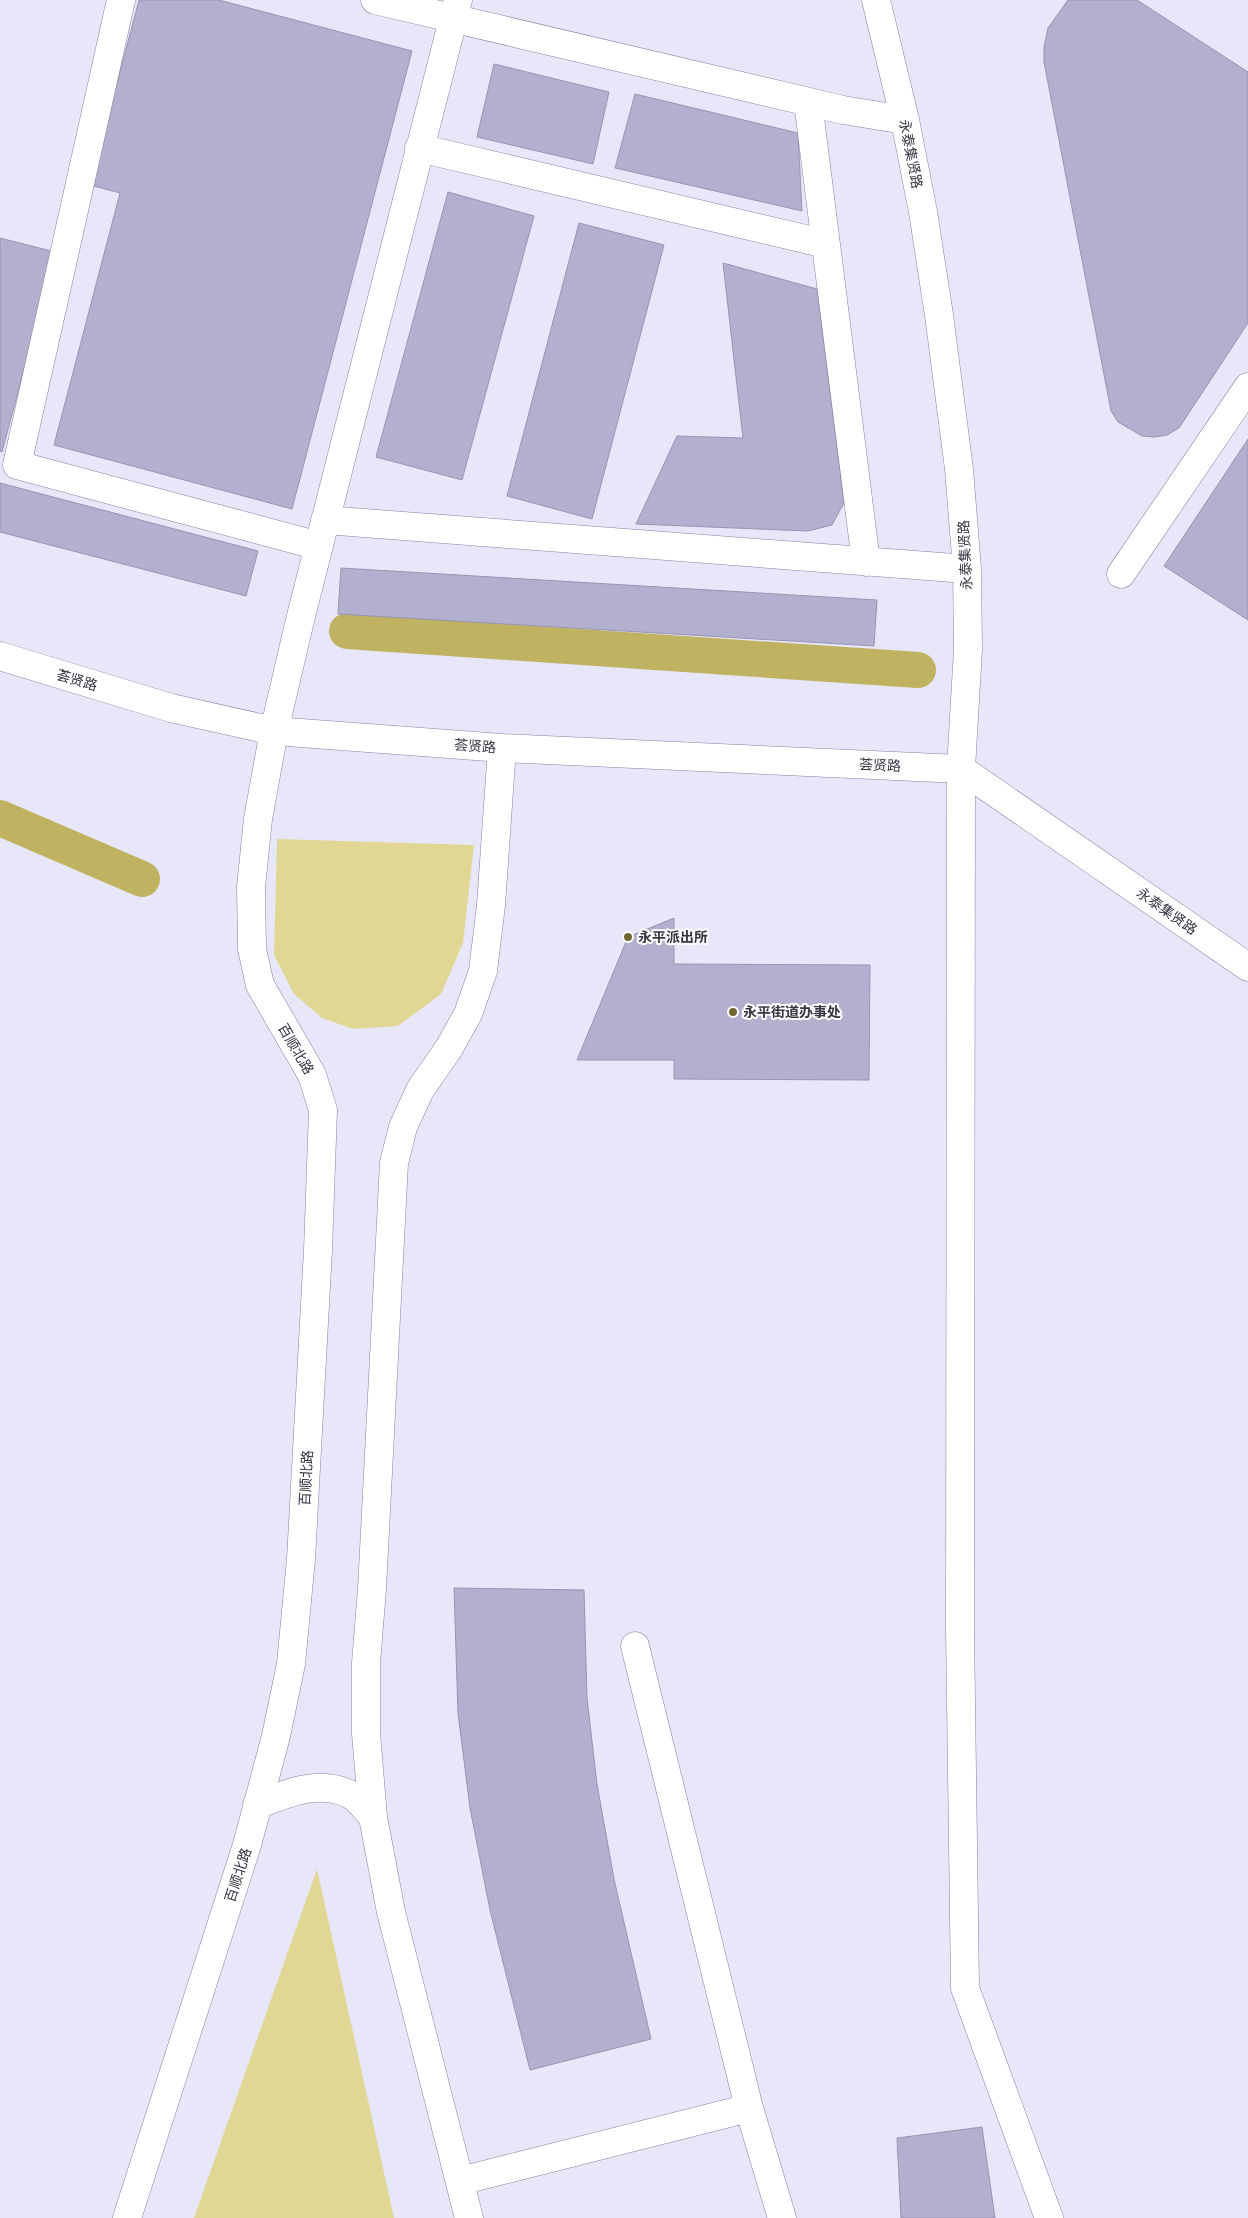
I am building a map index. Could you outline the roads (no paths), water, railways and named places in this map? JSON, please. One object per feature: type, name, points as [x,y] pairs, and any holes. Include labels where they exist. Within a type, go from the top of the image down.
[{"type":"street","points":[[121,0],[17,465],[322,533],[967,569]]},
{"type":"street","points":[[375,0],[455,9],[808,102],[905,120]]},
{"type":"street","name":"永泰集贤路","points":[[876,0],[905,120],[939,315],[959,469],[967,569],[968,649],[961,769],[1248,967]]},
{"type":"street","name":"百顺北路","points":[[127,2218],[247,1846],[276,1736],[291,1664],[302,1559],[318,1250],[323,1110],[312,1075],[260,985],[252,949],[251,887],[258,819],[274,731],[322,533],[455,9]]},
{"type":"street","points":[[808,102],[866,562]]},
{"type":"street","points":[[419,148],[826,244]]},
{"type":"street","points":[[1121,574],[1248,387]]},
{"type":"street","name":"荟贤路","points":[[0,656],[171,708],[274,731],[502,748],[961,769]]},
{"type":"street","points":[[470,2218],[391,1912],[373,1817],[366,1733],[366,1663],[372,1589],[394,1163],[403,1127],[420,1090],[449,1048],[468,1014],[483,970],[491,905],[502,748]]},
{"type":"street","points":[[961,769],[960,1629],[965,1988],[1049,2218]]},
{"type":"street","points":[[634,1646],[749,2108],[782,2218]]},
{"type":"street","points":[[257,1804],[288,1793],[309,1789],[332,1788],[353,1796],[373,1817]]},
{"type":"street","points":[[460,2181],[749,2108]]},
{"type":"waterway","points":[[347,631],[918,670]]},
{"type":"waterway","points":[[0,818],[142,879]]},
{"type":"place","name":"永平派出所","points":[[628,937]]},
{"type":"place","name":"永平街道办事处","points":[[733,1012]]}]
